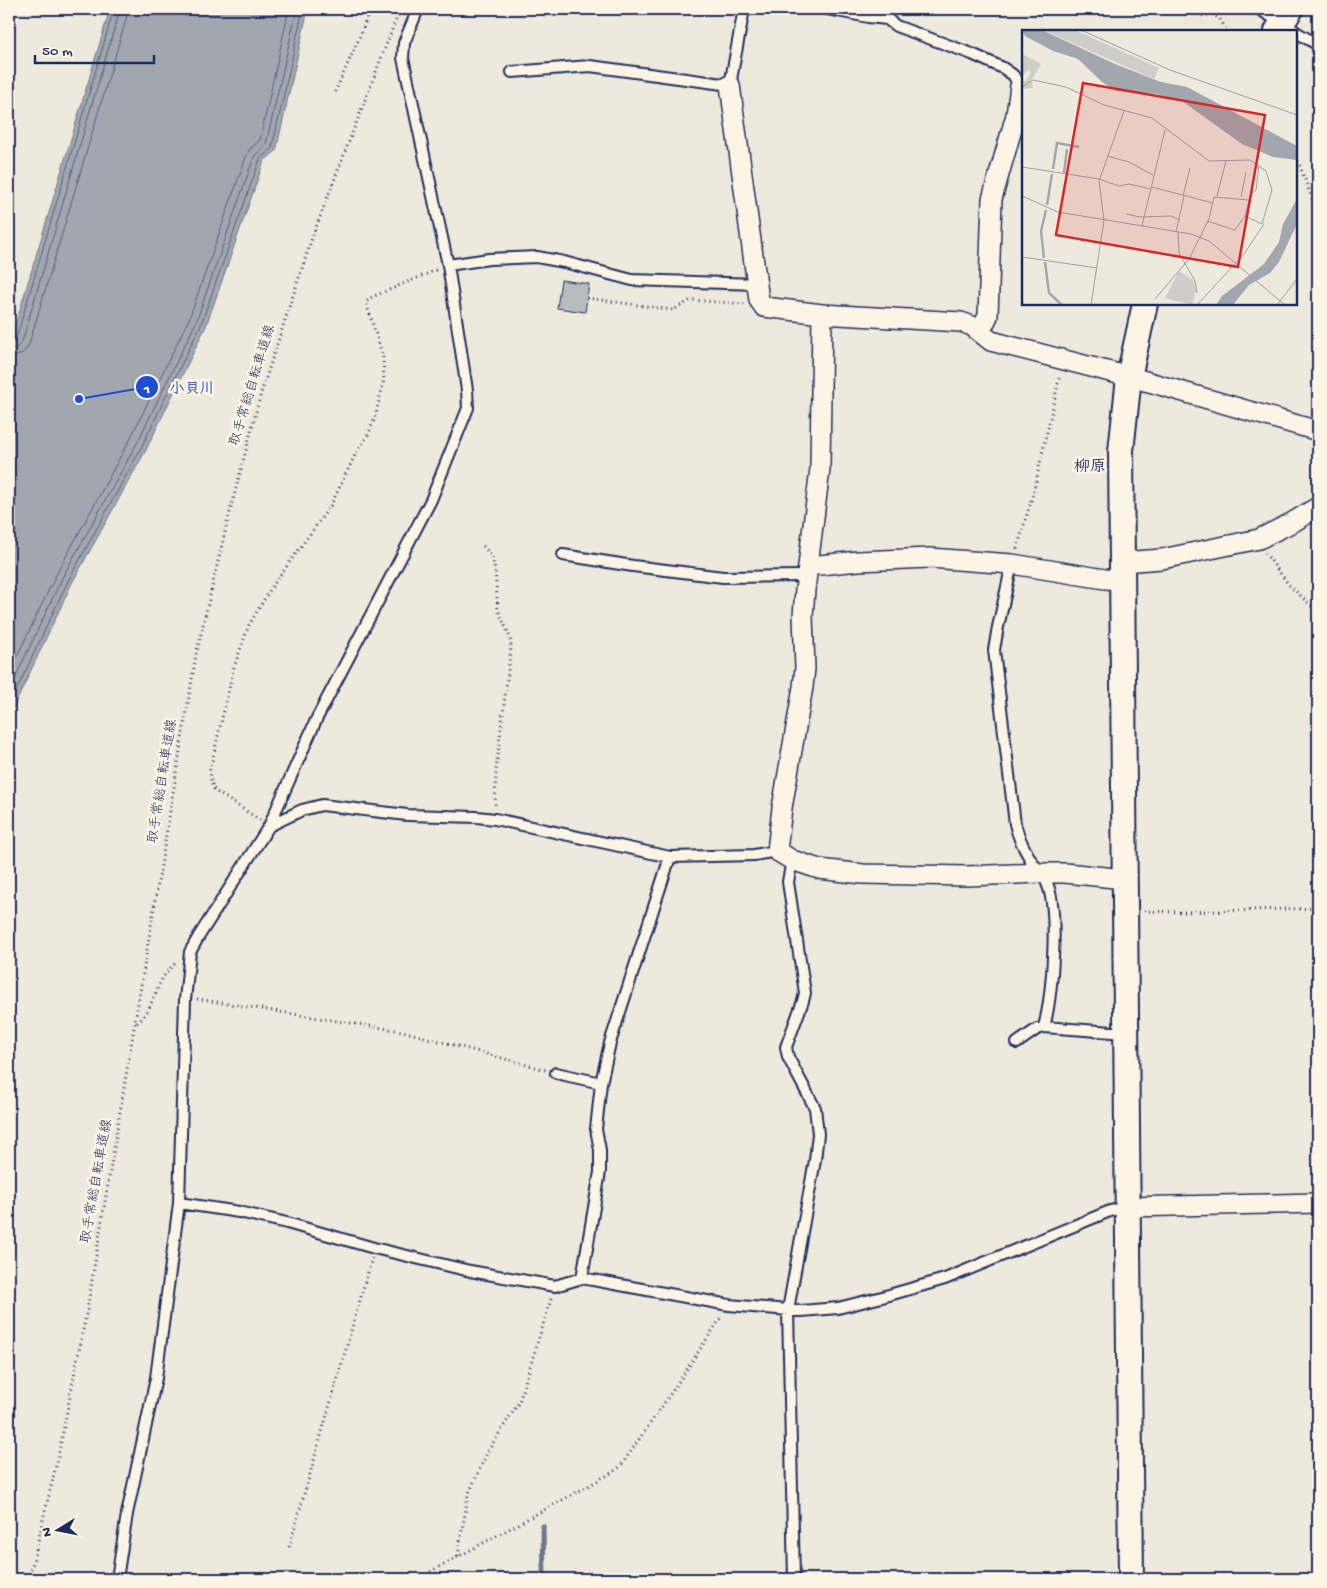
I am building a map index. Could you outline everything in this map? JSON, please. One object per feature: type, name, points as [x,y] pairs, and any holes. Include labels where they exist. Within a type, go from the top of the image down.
[{"type":"street","points":[[730,85],[756,284],[759,300],[764,307],[822,314],[961,322],[972,326],[991,341],[1129,377],[1318,431]]},
{"type":"street","points":[[979,331],[988,316],[992,200],[1016,115],[1020,86]]},
{"type":"street","points":[[1131,1579],[1121,451],[1129,377],[1145,305]]},
{"type":"street","points":[[822,314],[820,468],[803,616],[805,668],[803,687],[782,808],[785,856],[819,869],[863,874],[967,876],[1065,873],[1125,879]]},
{"type":"street","points":[[808,570],[820,565],[858,561],[930,558],[1012,564],[1104,579],[1122,571],[1162,559],[1259,539],[1318,507]]},
{"type":"street","points":[[1127,1206],[1318,1203]]},
{"type":"lane","points":[[117,1579],[126,1514],[156,1378],[179,1203],[185,1000],[190,952],[269,826],[317,718],[430,500],[468,408],[448,264],[404,58],[404,44],[418,9]]},
{"type":"lane","points":[[512,72],[590,66],[730,85],[744,9]]},
{"type":"lane","points":[[827,9],[868,17],[887,14],[896,26],[972,54],[1003,68],[1013,75],[1020,86]]},
{"type":"lane","points":[[1259,9],[1288,24]]},
{"type":"lane","points":[[1297,30],[1318,45]]},
{"type":"lane","points":[[448,264],[489,259],[537,257],[632,280],[756,284]]},
{"type":"lane","points":[[563,554],[633,566],[723,577],[808,570]]},
{"type":"lane","points":[[1012,564],[994,650],[1017,834],[1024,850],[1045,880],[1052,903],[1051,983],[1044,1026]]},
{"type":"lane","points":[[269,826],[302,810],[322,805],[408,815],[494,819],[670,857],[785,856],[805,993],[786,1047],[788,1057],[816,1108],[818,1134],[788,1310],[794,1579]]},
{"type":"lane","points":[[582,1278],[600,1172],[600,1150],[596,1129],[601,1083],[610,1043],[670,857]]},
{"type":"lane","points":[[1017,1043],[1037,1028],[1044,1026],[1127,1033]]},
{"type":"lane","points":[[556,1072],[601,1083]]},
{"type":"lane","points":[[179,1203],[238,1212],[470,1271],[556,1286],[582,1278],[729,1305],[802,1311],[838,1308],[945,1279],[1110,1210],[1127,1206]]},
{"type":"path","points":[[335,92],[370,9]]},
{"type":"path","name":"取手常総自転車道線","points":[[28,1579],[58,1457],[85,1319],[136,1024],[196,655],[230,509],[261,393],[313,235],[400,9]]},
{"type":"path","points":[[1195,9],[1201,16],[1211,14],[1220,19],[1226,30]]},
{"type":"path","points":[[1297,159],[1318,214]]},
{"type":"path","points":[[269,826],[215,791],[211,782],[210,770],[234,667],[249,624],[271,588],[331,505],[375,418],[384,380],[383,357],[366,302],[372,297],[448,264]]},
{"type":"path","points":[[588,298],[673,310],[692,300],[764,307]]},
{"type":"path","points":[[1012,564],[1033,494],[1063,360]]},
{"type":"path","points":[[1259,539],[1264,552],[1288,585],[1318,612]]},
{"type":"path","points":[[483,546],[492,556],[498,610],[510,637],[511,647],[496,770],[494,819]]},
{"type":"path","points":[[1126,911],[1182,912],[1318,908]]},
{"type":"path","points":[[136,1024],[144,1018],[163,975],[171,966],[190,952]]},
{"type":"path","points":[[185,1000],[193,999],[402,1031],[556,1072]]},
{"type":"path","points":[[289,1547],[374,1248]]},
{"type":"path","points":[[458,1556],[468,1495],[488,1451],[519,1402],[556,1286]]},
{"type":"path","points":[[417,1579],[620,1467],[729,1305]]},
{"type":"water","points":[[110,9],[308,9],[276,151],[264,161],[206,326],[146,450],[72,583],[9,717],[9,346]]},
{"type":"building","points":[[561,280],[589,284],[585,312],[557,308]]},
{"type":"waterway","points":[[543,1526],[544,1579]]},
{"type":"place","name":"小貝川","points":[[79,399]]},
{"type":"district","name":"柳原","points":[[1090,465]]}]
